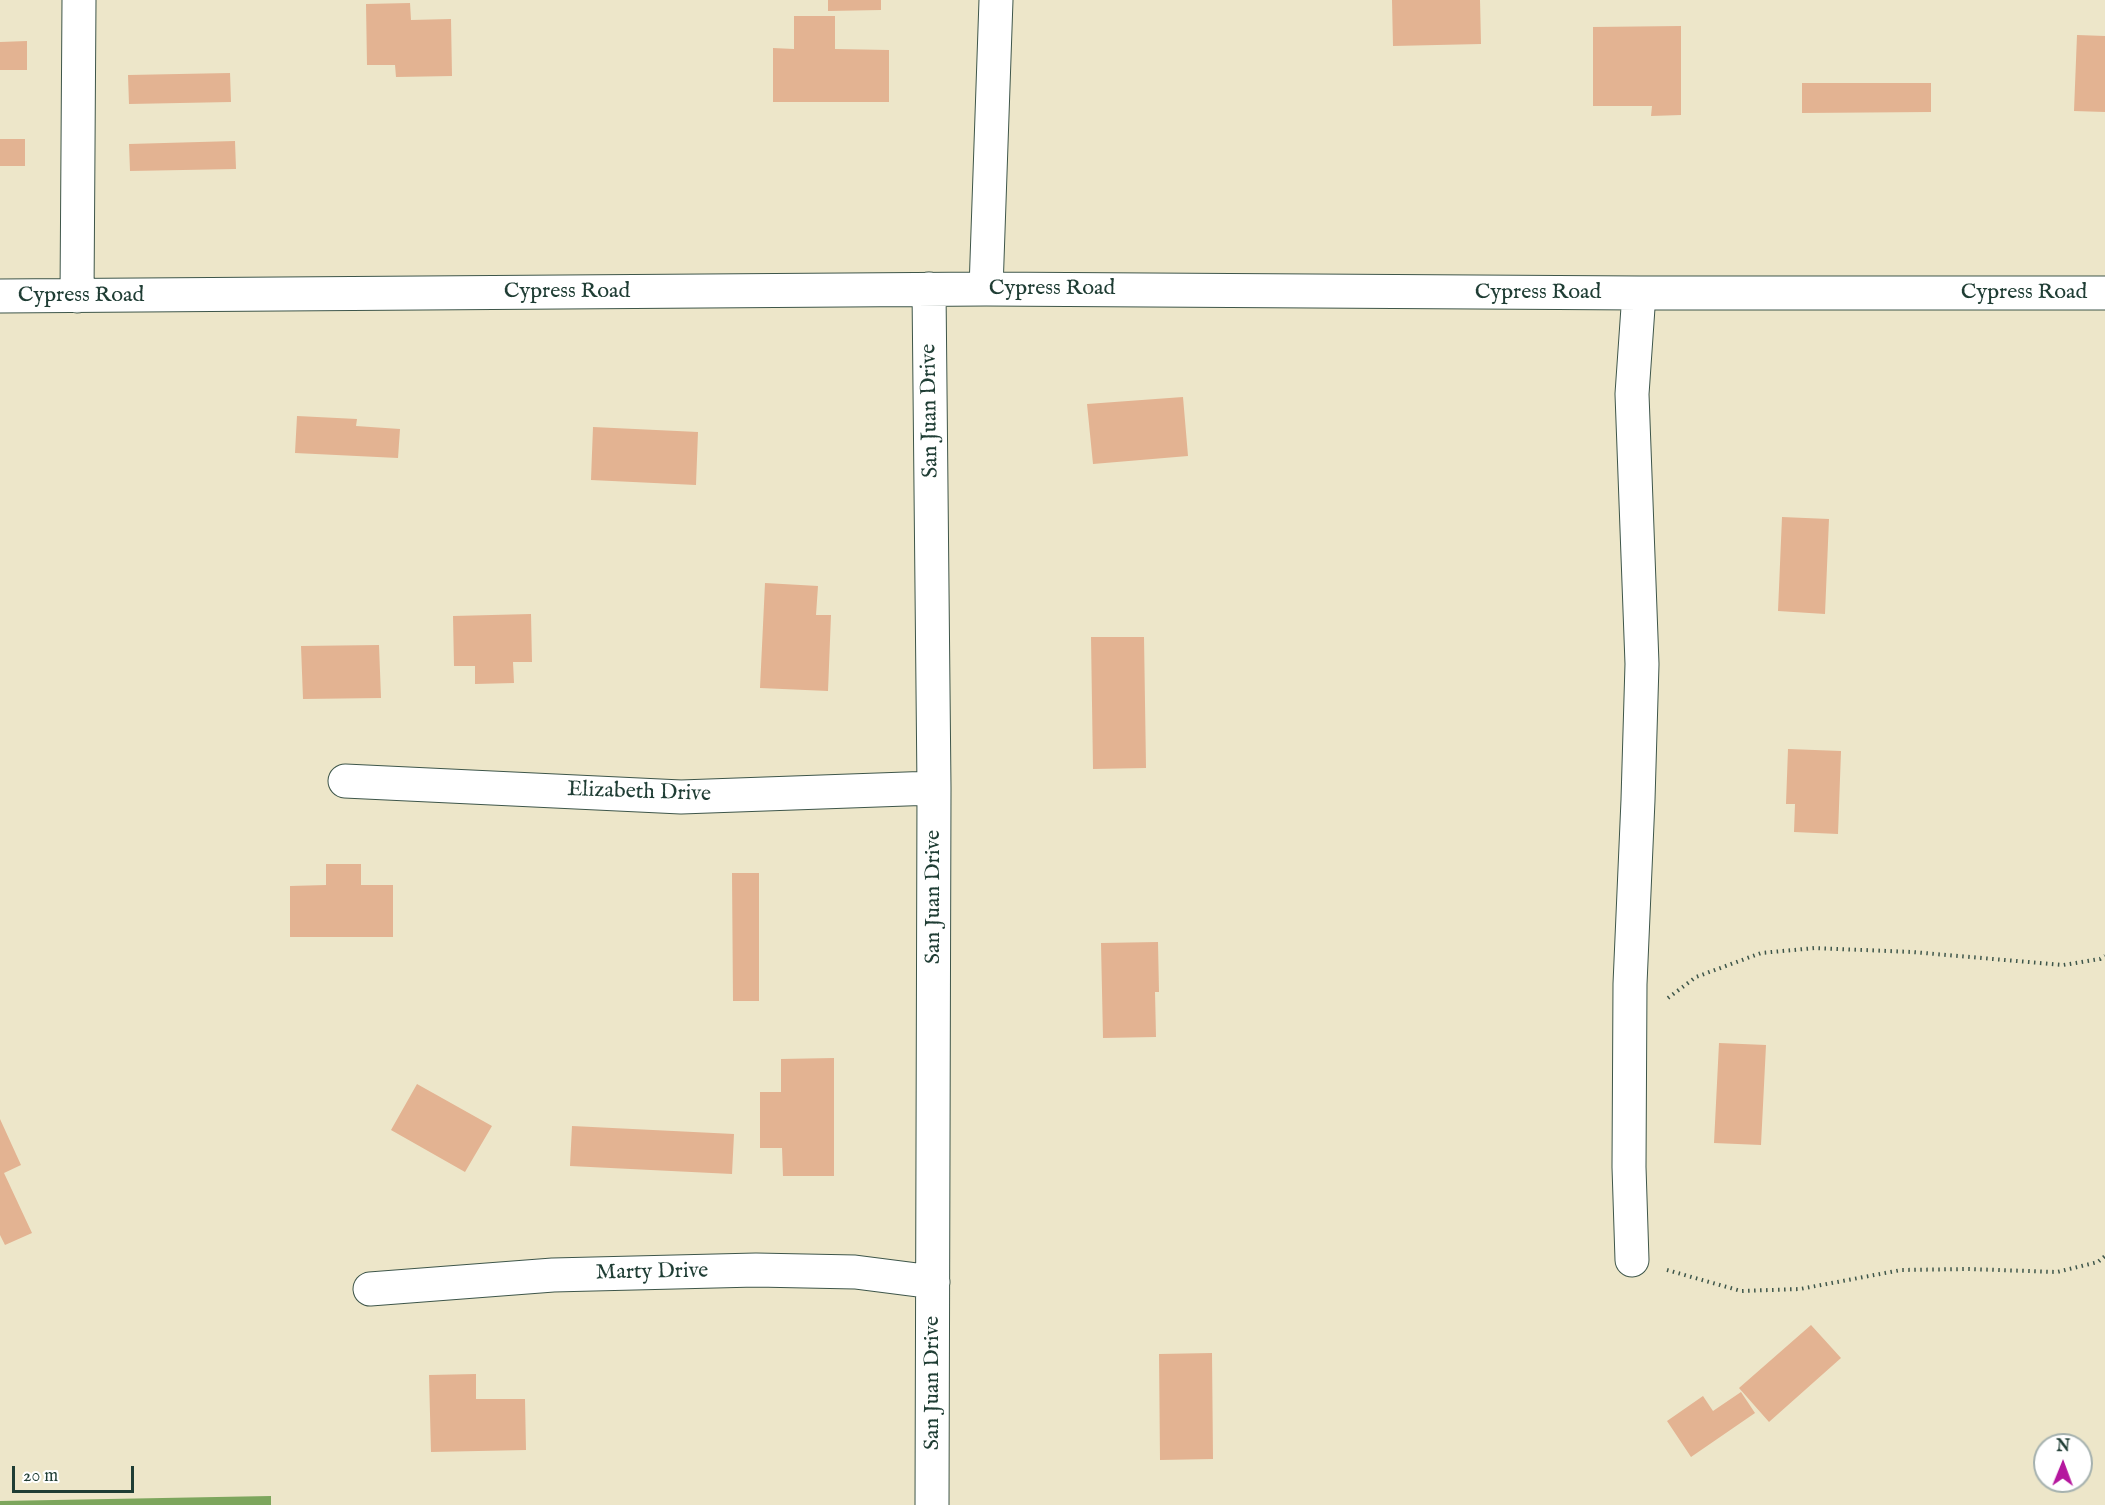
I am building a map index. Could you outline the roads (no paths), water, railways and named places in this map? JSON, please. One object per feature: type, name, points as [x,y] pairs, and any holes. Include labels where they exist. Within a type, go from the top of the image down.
[{"type":"street","points":[[77,296],[79,0]]},
{"type":"street","points":[[986,289],[996,0]]},
{"type":"street","name":"Cypress Road","points":[[0,296],[929,289],[2105,293]]},
{"type":"street","name":"San Juan Drive","points":[[929,289],[934,788],[932,1505]]},
{"type":"street","points":[[1632,1260],[1629,1167],[1630,1028],[1642,664],[1632,394],[1640,293]]},
{"type":"street","name":"Elizabeth Drive","points":[[345,781],[681,796],[934,788]]},
{"type":"street","name":"Marty Drive","points":[[370,1289],[553,1275],[756,1270],[855,1272],[933,1282]]}]
